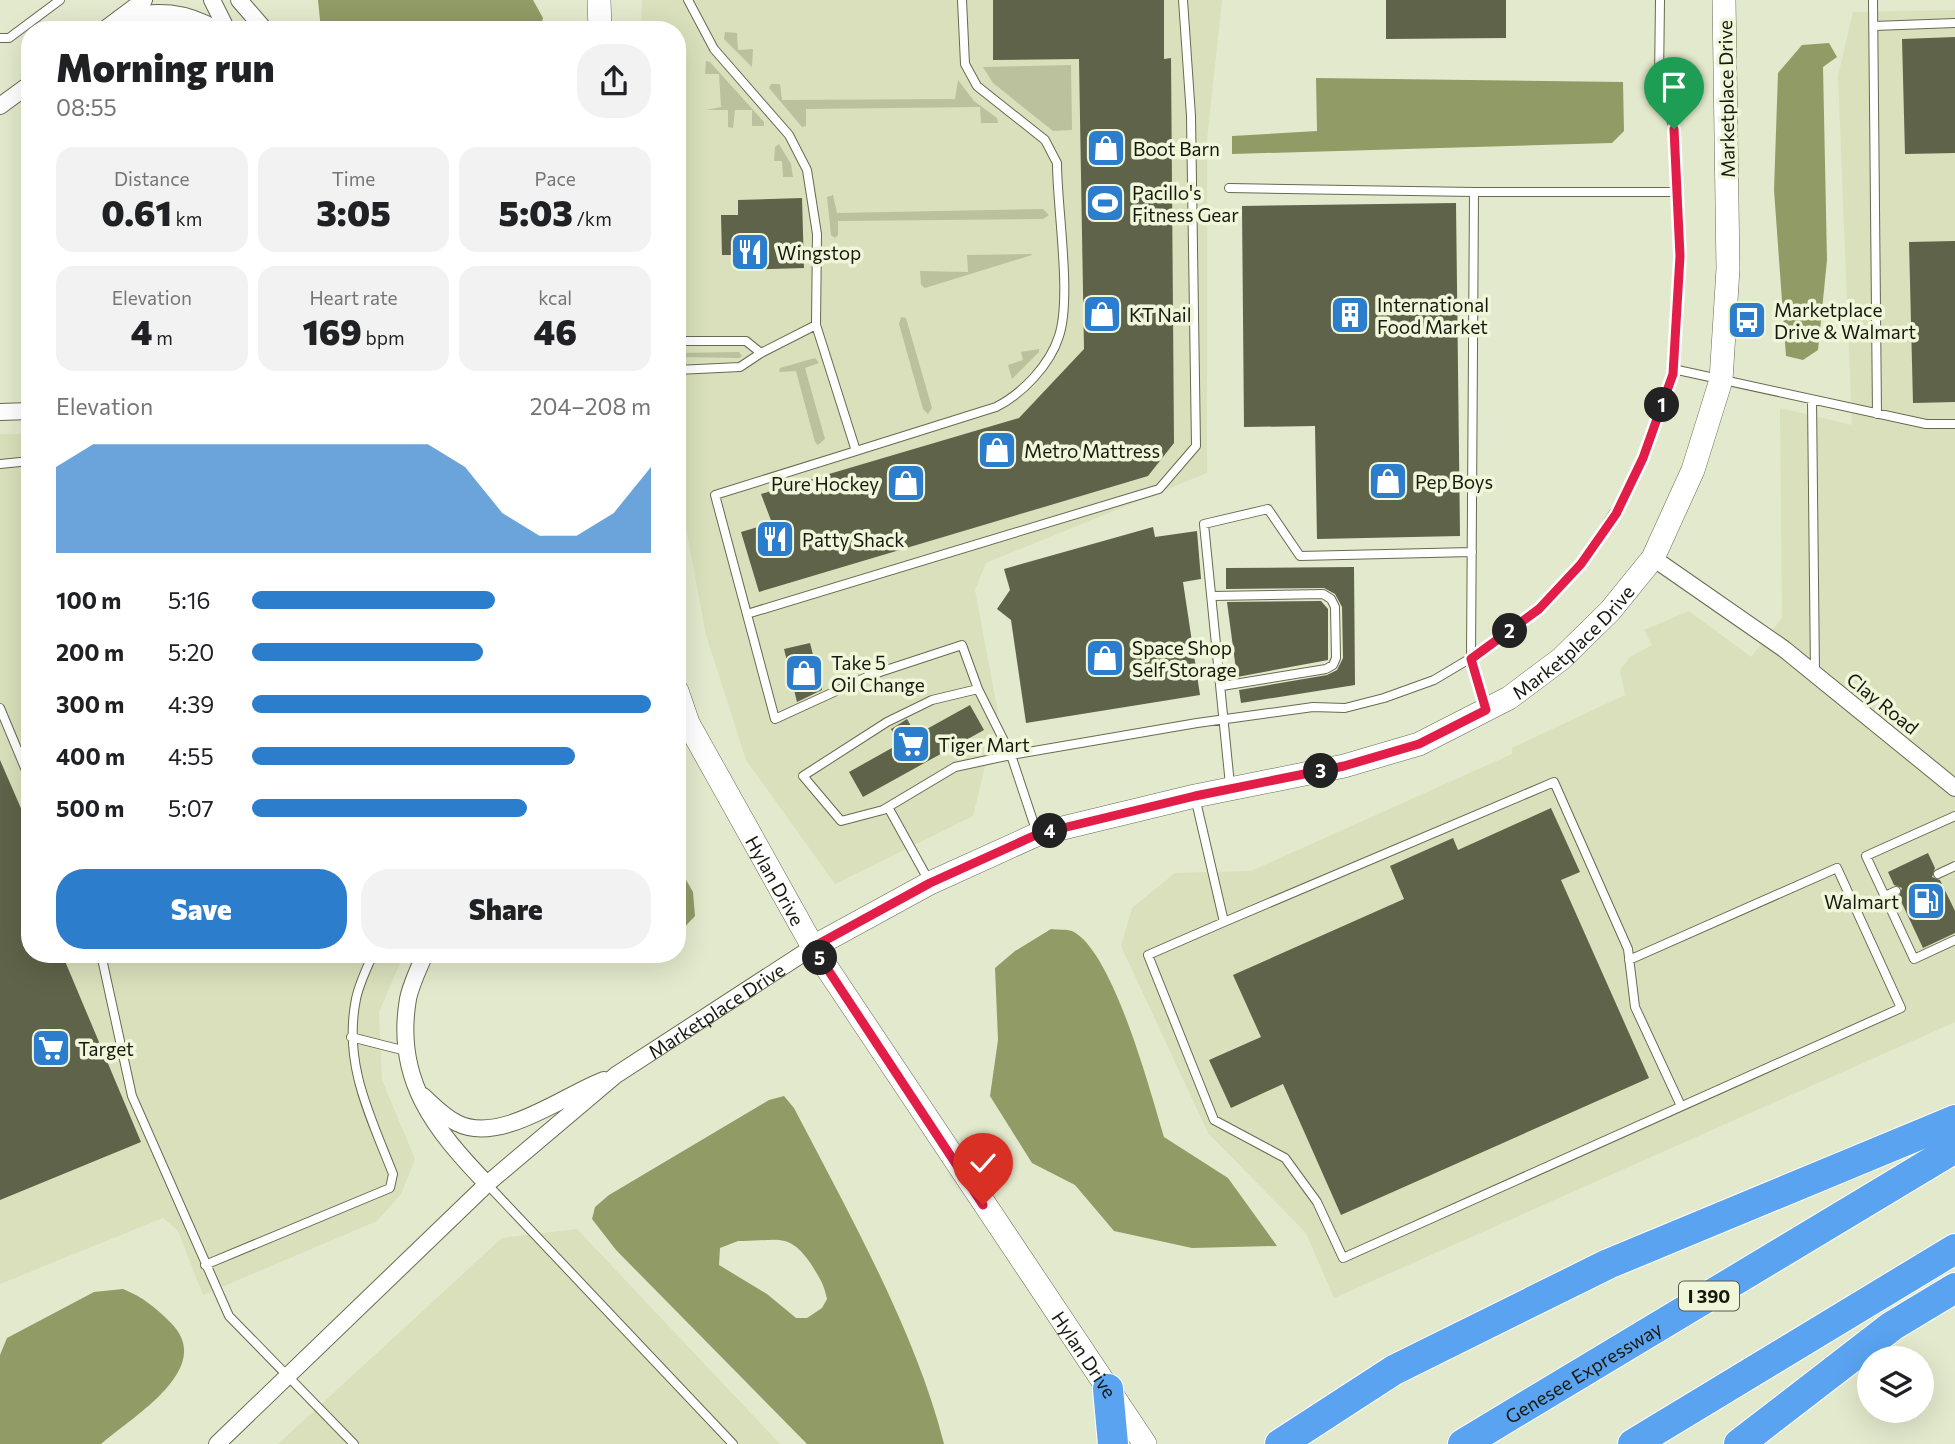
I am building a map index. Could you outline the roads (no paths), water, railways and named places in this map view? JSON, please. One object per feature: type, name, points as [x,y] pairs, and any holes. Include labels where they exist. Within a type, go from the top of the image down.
[{"type":"highway","points":[[1280,1444],[1394,1370],[1608,1264],[1955,1120]]},
{"type":"highway","name":"Genesee Expressway","points":[[1463,1444],[1955,1148]]},
{"type":"highway","points":[[1633,1444],[1955,1249]]},
{"type":"highway","points":[[1740,1444],[1892,1326],[1955,1288]]},
{"type":"highway","points":[[1108,1389],[1113,1444]]},
{"type":"street","points":[[116,21],[145,0]]},
{"type":"street","points":[[212,0],[222,21]]},
{"type":"street","points":[[239,0],[257,21]]},
{"type":"street","points":[[254,0],[262,21]]},
{"type":"street","points":[[599,0],[600,21]]},
{"type":"street","name":"Marketplace Drive","points":[[217,1444],[487,1184],[616,1076],[813,947],[930,883],[1038,834],[1195,796],[1344,766],[1419,744],[1509,698],[1561,659],[1610,611],[1653,558],[1693,470],[1721,380],[1728,269],[1724,0]]},
{"type":"street","points":[[120,18],[150,11],[190,16],[200,21]]},
{"type":"street","points":[[0,106],[21,91]]},
{"type":"street","points":[[0,412],[21,411]]},
{"type":"street","name":"Clay Road","points":[[1653,558],[1784,649],[1955,788]]},
{"type":"street","name":"Hylan Drive","points":[[686,717],[813,947],[1145,1444]]},
{"type":"street","points":[[422,963],[408,998],[406,1051],[416,1090],[430,1120],[487,1184]]},
{"type":"street","name":"Marketplace Drive","points":[[416,1090],[460,1125],[487,1129],[507,1125],[584,1087],[616,1076]]},
{"type":"lane","points":[[32,21],[60,0]]},
{"type":"lane","points":[[688,0],[714,49],[789,135],[807,170],[817,234],[816,325],[856,451]]},
{"type":"lane","points":[[962,0],[965,64],[977,86],[1045,140],[1057,163],[1062,270],[1060,335],[1037,371],[1010,400],[996,407],[715,495],[775,719],[871,675],[962,645],[978,689],[1011,755],[1038,834]]},
{"type":"lane","points":[[747,614],[1159,489],[1196,446],[1191,116],[1183,0]]},
{"type":"lane","points":[[978,689],[932,700],[887,722],[803,776],[841,821],[888,807],[955,767],[1226,719],[1313,707],[1365,705],[1434,680],[1471,659],[1539,609],[1581,564],[1616,514],[1638,469],[1673,369],[1680,256],[1674,129],[1659,80],[1660,0]]},
{"type":"lane","points":[[1873,0],[1877,414]]},
{"type":"lane","points":[[1874,26],[1955,23]]},
{"type":"lane","points":[[0,38],[9,38],[21,29]]},
{"type":"lane","points":[[1229,188],[1677,192]]},
{"type":"lane","points":[[1474,192],[1471,659],[1486,710]]},
{"type":"lane","points":[[686,370],[740,368],[761,353],[816,325]]},
{"type":"lane","points":[[686,341],[746,341],[761,353]]},
{"type":"lane","points":[[1673,369],[1926,425],[1955,424]]},
{"type":"lane","points":[[1812,400],[1815,674]]},
{"type":"lane","points":[[0,464],[21,462]]},
{"type":"lane","points":[[1231,789],[1226,719],[1204,524],[1268,509],[1300,556],[1472,552]]},
{"type":"lane","points":[[1212,596],[1323,594],[1331,598],[1335,607],[1336,658],[1333,666],[1325,670],[1222,685]]},
{"type":"lane","points":[[0,708],[21,758]]},
{"type":"lane","points":[[1629,960],[1837,868],[1901,1008],[1343,1258],[1317,1202],[1285,1158],[1214,1120],[1148,955],[1554,782],[1628,949],[1629,960],[1635,1007],[1681,1106]]},
{"type":"lane","points":[[1195,796],[1223,922]]},
{"type":"lane","points":[[888,807],[930,883]]},
{"type":"lane","points":[[1955,816],[1866,856],[1914,960],[1955,940]]},
{"type":"lane","points":[[1937,874],[1955,866]]},
{"type":"lane","points":[[1885,896],[1896,891]]},
{"type":"lane","points":[[103,963],[132,1096],[229,1317],[354,1444]]},
{"type":"lane","points":[[205,1265],[390,1188],[393,1174],[361,1092],[351,1049],[356,997],[369,963]]},
{"type":"lane","points":[[351,1037],[406,1051]]},
{"type":"lane","points":[[487,1184],[733,1444]]},
{"type":"place","name":"Boot Barn","points":[[1106,148]]},
{"type":"place","name":"Pacillo's Fitness Gear","points":[[1105,203]]},
{"type":"place","name":"Wingstop","points":[[750,252]]},
{"type":"place","name":"KT Nail","points":[[1102,314]]},
{"type":"place","name":"International Food Market","points":[[1350,315]]},
{"type":"place","name":"Marketplace Drive & Walmart","points":[[1747,320]]},
{"type":"place","name":"Metro Mattress","points":[[997,450]]},
{"type":"place","name":"Pep Boys","points":[[1388,481]]},
{"type":"place","name":"Pure Hockey","points":[[906,483]]},
{"type":"place","name":"Patty Shack","points":[[775,539]]},
{"type":"place","name":"Space Shop Self Storage","points":[[1105,658]]},
{"type":"place","name":"Take 5 Oil Change","points":[[804,673]]},
{"type":"place","name":"Tiger Mart","points":[[911,744]]},
{"type":"place","name":"Walmart","points":[[1926,901]]},
{"type":"place","name":"Target","points":[[51,1048]]}]
